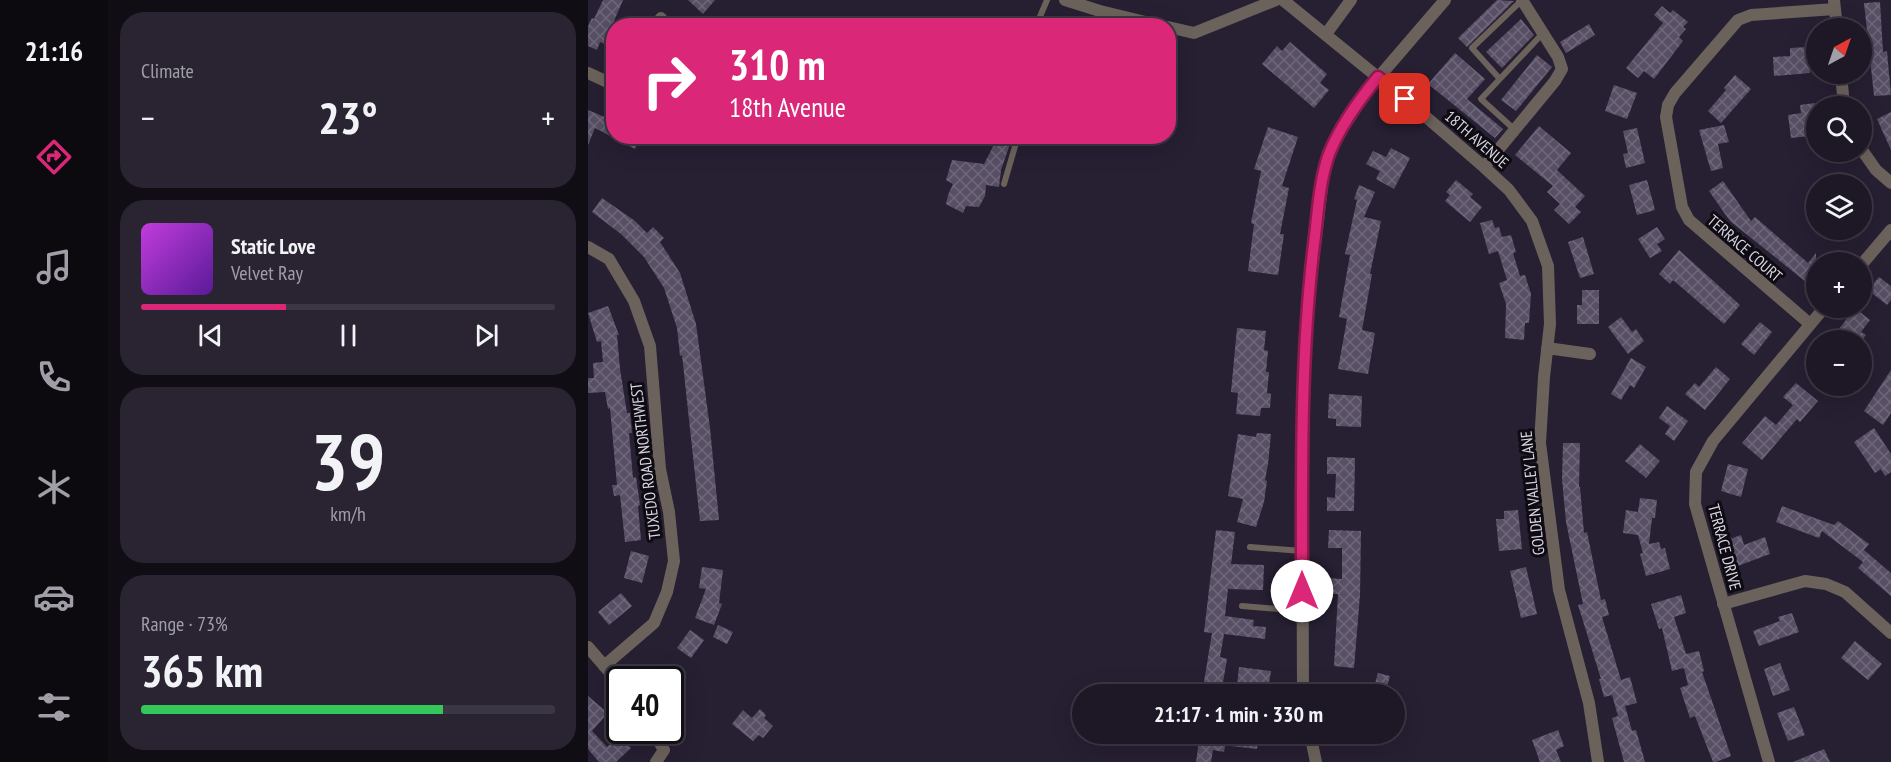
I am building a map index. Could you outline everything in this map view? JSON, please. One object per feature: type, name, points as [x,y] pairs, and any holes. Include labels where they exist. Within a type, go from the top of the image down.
[{"type":"street","points":[[1065,0],[1129,18]]},
{"type":"street","points":[[1176,29],[1194,33],[1276,0]]},
{"type":"street","name":"18TH AVENUE","points":[[1283,0],[1378,77],[1509,190]]},
{"type":"street","points":[[1326,34],[1352,0]]},
{"type":"street","points":[[1303,684],[1302,420],[1306,312],[1323,178],[1329,155],[1339,134],[1366,92],[1445,0]]},
{"type":"street","points":[[1484,167],[1556,81],[1562,69],[1544,32],[1522,0]]},
{"type":"street","name":"TERRACE COURT","points":[[1809,324],[1689,220],[1682,207],[1666,117],[1668,105],[1675,93],[1738,20],[1751,15],[1834,4]]},
{"type":"street","points":[[588,73],[606,81]]},
{"type":"street","points":[[1870,162],[1891,183]]},
{"type":"street","name":"GOLDEN VALLEY LANE","points":[[1509,190],[1532,220],[1548,266],[1550,324],[1540,443],[1559,590],[1589,703],[1598,762]]},
{"type":"street","points":[[1872,252],[1891,230]]},
{"type":"street","name":"TUXEDO ROAD NORTHWEST","points":[[588,247],[609,259],[634,301],[650,346],[660,469],[669,512],[674,561],[667,592],[654,623],[604,666]]},
{"type":"street","name":"TERRACE DRIVE","points":[[1769,762],[1695,504],[1696,472],[1713,441],[1815,318]]},
{"type":"street","points":[[1547,348],[1590,354]]},
{"type":"street","points":[[1723,604],[1805,581],[1826,584],[1845,592],[1891,633]]},
{"type":"street","points":[[588,647],[606,668]]},
{"type":"street","points":[[656,762],[664,750],[660,744]]},
{"type":"street","points":[[1311,744],[1313,761]]},
{"type":"lane","points":[[1039,18],[1047,0]]},
{"type":"lane","points":[[1499,78],[1472,48],[1522,0]]},
{"type":"lane","points":[[1515,130],[1481,99],[1544,32]]},
{"type":"lane","points":[[1004,184],[1015,144]]},
{"type":"lane","points":[[1250,547],[1302,551]]},
{"type":"lane","points":[[1242,606],[1302,611]]},
{"type":"building","points":[[603,0],[623,0],[615,18],[606,18],[606,44],[600,42],[597,50],[588,46],[588,26],[592,18],[594,19]]},
{"type":"building","points":[[688,0],[715,0],[703,14]]},
{"type":"building","points":[[1497,0],[1514,1],[1467,47],[1458,38]]},
{"type":"building","points":[[1880,2],[1883,52],[1887,51],[1891,95],[1874,96],[1872,18],[1866,18],[1864,3]]},
{"type":"building","points":[[1662,6],[1670,13],[1673,10],[1688,22],[1683,27],[1686,29],[1679,37],[1683,41],[1654,79],[1644,71],[1638,78],[1626,68],[1663,23],[1654,15]]},
{"type":"building","points":[[1521,19],[1534,35],[1502,68],[1486,52]]},
{"type":"building","points":[[1589,24],[1595,35],[1566,53],[1560,42]]},
{"type":"building","points":[[1290,42],[1327,74],[1320,83],[1329,90],[1314,108],[1262,64],[1277,46],[1282,51]]},
{"type":"building","points":[[1806,47],[1806,73],[1774,76],[1773,57],[1790,56],[1790,48]]},
{"type":"building","points":[[1455,53],[1485,79],[1467,99],[1503,129],[1495,138],[1428,84]]},
{"type":"building","points":[[1537,55],[1552,67],[1516,111],[1501,100]]},
{"type":"building","points":[[1735,75],[1751,89],[1721,123],[1708,111],[1726,90],[1724,88]]},
{"type":"building","points":[[1614,85],[1637,93],[1627,119],[1605,111]]},
{"type":"building","points":[[1806,104],[1806,136],[1791,138],[1788,115],[1801,113],[1800,105]]},
{"type":"building","points":[[588,110],[606,118],[606,134],[595,128],[588,145]]},
{"type":"building","points":[[1891,112],[1891,150],[1877,119]]},
{"type":"building","points":[[1724,125],[1729,142],[1718,144],[1723,168],[1711,171],[1699,130]]},
{"type":"building","points":[[1539,126],[1571,153],[1557,170],[1585,196],[1575,207],[1581,212],[1569,224],[1554,210],[1560,204],[1547,192],[1553,186],[1515,155]]},
{"type":"building","points":[[1268,127],[1298,137],[1282,186],[1289,188],[1280,234],[1284,234],[1278,275],[1248,271],[1254,224],[1251,223],[1261,171],[1254,169]]},
{"type":"building","points":[[1637,128],[1645,163],[1626,168],[1623,154],[1628,153],[1623,131]]},
{"type":"building","points":[[625,144],[637,144],[635,149]]},
{"type":"building","points":[[994,144],[1010,144],[1001,170],[999,187],[986,185],[985,196],[979,207],[966,206],[963,213],[946,204],[953,184],[946,180],[952,160],[984,164]]},
{"type":"building","points":[[1391,148],[1410,158],[1394,189],[1376,179],[1380,171],[1366,164],[1373,151],[1386,157]]},
{"type":"building","points":[[1456,180],[1473,194],[1470,197],[1482,207],[1470,222],[1445,201],[1450,195],[1446,192]]},
{"type":"building","points":[[1647,180],[1655,210],[1637,215],[1629,185]]},
{"type":"building","points":[[1723,181],[1751,221],[1755,217],[1806,261],[1806,282],[1730,221],[1709,191]]},
{"type":"building","points":[[1359,185],[1375,192],[1364,217],[1381,221],[1362,330],[1375,333],[1368,374],[1338,369],[1347,319],[1339,317],[1350,255],[1345,254],[1357,200],[1354,199]]},
{"type":"building","points":[[602,198],[635,221],[647,233],[653,227],[664,238],[660,242],[680,273],[696,324],[719,520],[700,521],[682,355],[680,356],[677,328],[664,288],[644,257],[621,234],[592,212]]},
{"type":"building","points":[[1492,220],[1495,228],[1499,227],[1502,237],[1511,235],[1516,252],[1513,253],[1520,276],[1525,275],[1531,294],[1529,323],[1525,323],[1524,340],[1505,338],[1506,304],[1499,283],[1507,280],[1498,251],[1489,254],[1480,223]]},
{"type":"building","points":[[1657,227],[1665,239],[1657,244],[1662,251],[1650,258],[1638,239]]},
{"type":"building","points":[[1583,237],[1594,274],[1580,278],[1568,242]]},
{"type":"building","points":[[1679,250],[1740,305],[1724,324],[1673,280],[1670,284],[1659,274]]},
{"type":"building","points":[[1879,277],[1891,286],[1891,300],[1887,305],[1872,293],[1872,285]]},
{"type":"building","points":[[1582,290],[1599,290],[1599,324],[1577,324],[1577,305],[1582,305]]},
{"type":"building","points":[[608,306],[619,335],[617,335],[620,369],[632,433],[629,433],[633,478],[636,477],[640,505],[638,506],[641,540],[625,542],[620,495],[614,496],[612,485],[617,485],[610,408],[608,409],[605,392],[588,393],[588,378],[594,378],[593,363],[603,362],[601,341],[597,342],[588,313]]},
{"type":"building","points":[[1621,317],[1632,332],[1636,329],[1644,341],[1628,354],[1608,327]]},
{"type":"building","points":[[1847,318],[1870,320],[1862,330],[1839,329]]},
{"type":"building","points":[[1760,322],[1772,332],[1754,355],[1741,344]]},
{"type":"building","points":[[1237,328],[1266,331],[1264,350],[1268,351],[1266,372],[1269,372],[1267,393],[1271,394],[1270,408],[1261,408],[1260,416],[1236,414],[1238,393],[1231,392]]},
{"type":"building","points":[[1631,358],[1646,367],[1634,388],[1630,385],[1621,400],[1611,394]]},
{"type":"building","points":[[1716,367],[1730,379],[1705,410],[1685,394],[1695,383],[1699,387]]},
{"type":"building","points":[[1891,370],[1891,413],[1883,425],[1864,411]]},
{"type":"building","points":[[1796,383],[1806,391],[1806,396],[1812,396],[1818,401],[1800,422],[1797,419],[1762,460],[1742,443],[1765,416],[1776,425],[1793,405],[1783,397]]},
{"type":"building","points":[[1329,394],[1362,396],[1361,427],[1336,426],[1336,419],[1328,418]]},
{"type":"building","points":[[1667,406],[1688,421],[1674,441],[1665,434],[1670,426],[1659,418]]},
{"type":"building","points":[[1874,428],[1891,454],[1891,472],[1885,476],[1881,469],[1875,473],[1854,442]]},
{"type":"building","points":[[1257,433],[1271,434],[1264,502],[1256,527],[1237,522],[1243,499],[1228,496],[1238,434],[1256,437]]},
{"type":"building","points":[[1563,443],[1580,443],[1579,487],[1584,533],[1587,532],[1601,600],[1605,599],[1609,615],[1602,617],[1621,680],[1630,677],[1637,703],[1625,706],[1632,731],[1636,730],[1645,762],[1624,762],[1612,718],[1618,716],[1612,695],[1604,697],[1599,679],[1601,679],[1578,605],[1583,604],[1566,522],[1562,479]]},
{"type":"building","points":[[1640,444],[1660,461],[1646,478],[1625,461]]},
{"type":"building","points":[[1327,457],[1355,458],[1354,511],[1327,511],[1327,497],[1335,498],[1336,474],[1327,474]]},
{"type":"building","points":[[1728,464],[1748,469],[1741,497],[1721,491]]},
{"type":"building","points":[[1640,498],[1657,500],[1649,544],[1659,542],[1661,549],[1665,548],[1670,569],[1646,576],[1638,535],[1623,533],[1626,510],[1638,512]]},
{"type":"building","points":[[1782,506],[1834,525],[1838,521],[1869,544],[1864,550],[1891,573],[1891,596],[1858,568],[1863,562],[1822,531],[1819,538],[1776,522]]},
{"type":"building","points":[[1518,510],[1522,549],[1499,551],[1496,519],[1504,519],[1504,511]]},
{"type":"building","points":[[1216,530],[1235,532],[1231,564],[1264,565],[1263,590],[1228,589],[1225,616],[1254,620],[1253,626],[1266,627],[1265,639],[1224,634],[1220,657],[1227,659],[1223,684],[1204,684],[1212,633],[1204,632]]},
{"type":"building","points":[[1329,530],[1361,531],[1360,595],[1354,668],[1334,666],[1338,594],[1328,594],[1329,578],[1342,579],[1342,548],[1328,548]]},
{"type":"building","points":[[1741,535],[1744,545],[1765,537],[1770,554],[1735,567],[1725,541]]},
{"type":"building","points":[[631,551],[649,556],[642,583],[624,578]]},
{"type":"building","points":[[702,567],[723,570],[719,603],[722,604],[714,625],[695,618],[706,589],[699,588]]},
{"type":"building","points":[[1526,567],[1537,614],[1521,618],[1510,571]]},
{"type":"building","points":[[621,593],[632,606],[609,625],[598,612]]},
{"type":"building","points":[[1681,595],[1686,613],[1674,617],[1686,654],[1699,651],[1704,671],[1702,672],[1731,756],[1716,762],[1713,762],[1695,716],[1690,718],[1680,688],[1688,685],[1684,668],[1672,671],[1662,628],[1659,629],[1651,604]]},
{"type":"building","points":[[1792,613],[1799,632],[1759,646],[1753,631],[1780,621],[1778,617]]},
{"type":"building","points":[[718,625],[733,632],[727,644],[713,637]]},
{"type":"building","points":[[690,630],[704,640],[691,658],[677,648]]},
{"type":"building","points":[[1855,641],[1882,664],[1868,680],[1841,658]]},
{"type":"building","points":[[1780,663],[1790,690],[1773,696],[1764,669]]},
{"type":"building","points":[[1239,667],[1271,671],[1269,683],[1273,684],[1237,684]]},
{"type":"building","points":[[1378,673],[1390,676],[1388,684],[1375,684]]},
{"type":"building","points":[[588,696],[606,711],[606,715],[592,731],[607,747],[610,744],[627,744],[631,748],[616,762],[599,762],[588,749]]},
{"type":"building","points":[[1794,707],[1805,735],[1788,741],[1777,713]]},
{"type":"building","points":[[760,709],[766,715],[764,718],[773,726],[763,738],[759,735],[753,741],[732,724],[743,710],[752,718]]},
{"type":"building","points":[[1558,730],[1564,746],[1556,750],[1561,762],[1540,762],[1532,740]]},
{"type":"building","points":[[1199,744],[1225,744],[1224,752],[1213,750],[1211,762],[1196,762]]},
{"type":"building","points":[[1231,744],[1258,744],[1257,749],[1231,746]]},
{"type":"building","points":[[1824,749],[1830,762],[1793,762]]},
{"type":"route","points":[[1302,591],[1302,420],[1306,312],[1323,178],[1329,155],[1339,134],[1378,77],[1405,99]]}]
